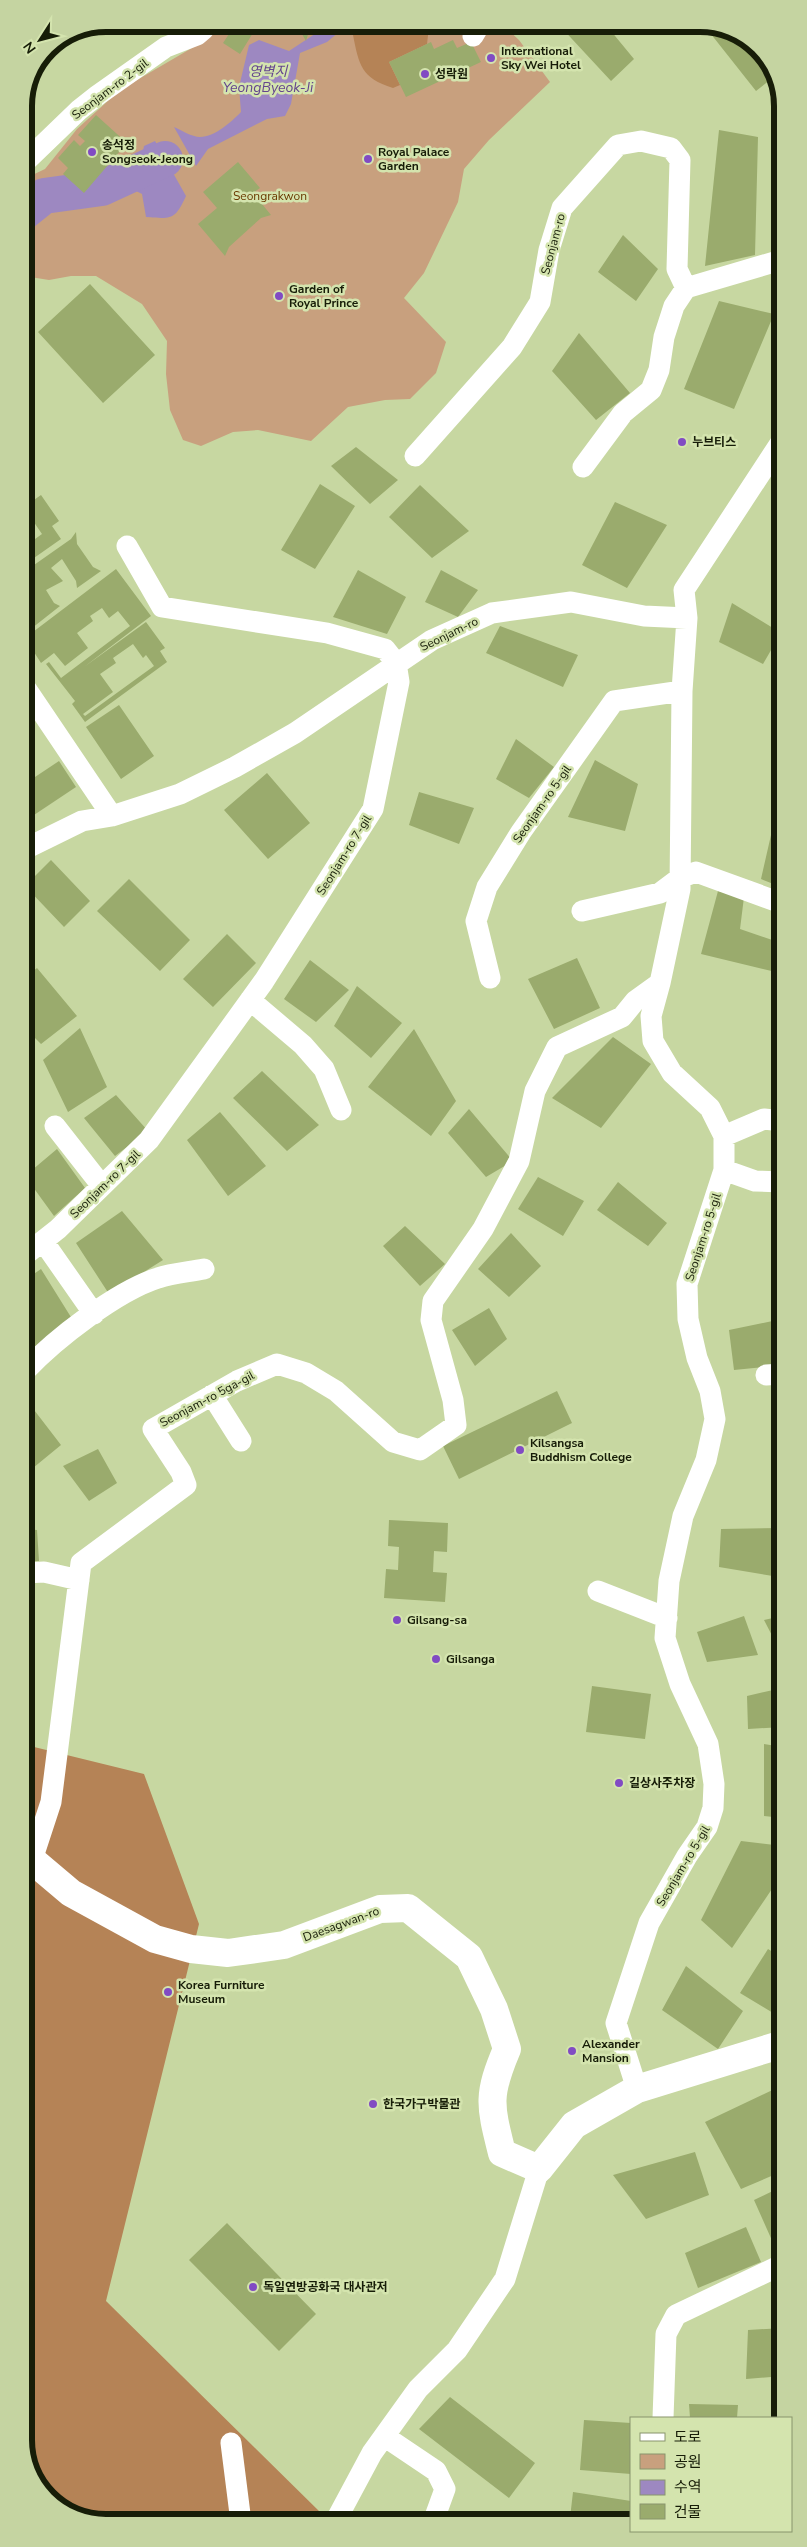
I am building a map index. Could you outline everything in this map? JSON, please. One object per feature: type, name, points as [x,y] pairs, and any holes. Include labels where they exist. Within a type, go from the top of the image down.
[{"type":"main road","name":"Daesagwan-ro","points":[[33,1860],[72,1893],[155,1939],[192,1949],[228,1953],[284,1945],[380,1909],[408,1908],[469,1957],[494,2009],[507,2049],[494,2078],[491,2108],[502,2152],[539,2169]]},
{"type":"main road","points":[[539,2169],[574,2125],[637,2089],[774,2047]]},
{"type":"street","name":"Seonjam-ro 2-gil","points":[[33,154],[79,110],[98,95],[166,47],[199,33]]},
{"type":"street","name":"Seonjam-ro","points":[[415,456],[512,347],[540,302],[549,250],[562,208],[618,146],[641,141],[671,148],[680,160],[677,269],[686,288]]},
{"type":"street","points":[[583,468],[623,413],[651,390],[659,370],[666,329],[674,306],[686,288],[774,262]]},
{"type":"street","points":[[687,618],[684,590],[774,453]]},
{"type":"street","points":[[127,546],[162,607],[327,633],[385,649],[396,663]]},
{"type":"street","name":"Seonjam-ro","points":[[33,845],[82,821],[112,816],[180,794],[295,733],[432,640],[492,613],[571,602],[644,616],[687,618]]},
{"type":"street","name":"Seonjam-ro 5-gil","points":[[637,2089],[616,2023],[648,1924],[687,1856],[707,1827],[713,1808],[714,1784],[708,1744],[680,1684],[665,1638],[669,1581],[683,1516],[706,1460],[715,1419],[710,1391],[697,1358],[688,1319],[687,1284],[724,1170],[724,1136],[710,1108],[672,1072],[653,1041],[651,1016],[680,889],[682,691],[687,618]]},
{"type":"street","name":"Seonjam-ro 7-gil","points":[[33,1249],[58,1230],[149,1140],[250,1000],[373,809],[399,682],[396,663]]},
{"type":"street","name":"Seonjam-ro 5-gil","points":[[490,978],[476,921],[487,887],[522,832],[614,701],[682,691]]},
{"type":"street","points":[[33,700],[112,816]]},
{"type":"street","points":[[582,911],[660,893],[680,878],[696,872],[774,900]]},
{"type":"street","name":"Seonjam-ro 5ga-gil","points":[[33,1847],[51,1802],[81,1564],[186,1485],[181,1472],[153,1429],[237,1381],[277,1364],[306,1373],[336,1391],[393,1442],[420,1450],[456,1425],[453,1400],[431,1320],[432,1301],[483,1229],[519,1161],[535,1090],[557,1047],[622,1017],[635,1001],[660,983]]},
{"type":"street","points":[[250,1000],[303,1045],[324,1069],[341,1110]]},
{"type":"street","points":[[724,1136],[764,1119],[774,1120]]},
{"type":"street","points":[[54,1126],[102,1186]]},
{"type":"street","points":[[724,1170],[774,1184]]},
{"type":"street","points":[[43,1241],[94,1314]]},
{"type":"street","points":[[33,1364],[94,1314],[126,1292],[158,1278],[204,1269]]},
{"type":"street","points":[[212,1395],[241,1441]]},
{"type":"street","points":[[33,1573],[44,1572],[79,1580]]},
{"type":"street","points":[[598,1590],[667,1618]]},
{"type":"street","points":[[339,2514],[372,2453],[418,2389],[457,2350],[505,2279],[539,2169]]},
{"type":"street","points":[[663,2417],[666,2334],[676,2315],[774,2268]]},
{"type":"street","points":[[384,2436],[436,2471],[445,2489],[436,2514]]},
{"type":"street","points":[[231,2443],[240,2514]]},
{"type":"green space","name":"Seongrakwon","points":[[211,33],[512,33],[519,40],[550,82],[489,140],[464,169],[458,202],[424,273],[404,298],[446,342],[436,373],[410,399],[385,400],[348,407],[311,441],[258,430],[233,432],[201,446],[183,440],[170,410],[166,374],[167,341],[142,304],[96,276],[71,276],[49,280],[33,277],[33,175],[45,169],[77,129],[120,90],[197,45]]},
{"type":"shaded area","points":[[354,33],[428,33],[427,44],[389,62],[400,85],[393,88],[374,80],[363,69],[357,55]]},
{"type":"shaded area","points":[[33,1747],[144,1774],[199,1924],[106,2301],[321,2513],[92,2513],[70,2505],[58,2496],[45,2482],[38,2469],[33,2450]]},
{"type":"water","name":"영벽지 YeongByeok-Ji","points":[[316,33],[338,33],[327,42],[300,53],[291,104],[285,116],[267,119],[208,149],[196,166],[174,127],[200,137],[222,128],[241,112],[239,87],[249,45],[259,40],[289,51]]},
{"type":"water","points":[[155,141],[186,196],[179,210],[167,218],[146,217],[142,194],[130,188],[119,191],[102,188],[109,175],[142,156],[144,146]]},
{"type":"building","points":[[230,33],[253,33],[240,54],[223,43]]},
{"type":"building","points":[[300,33],[308,33],[306,41]]},
{"type":"building","points":[[566,33],[613,33],[634,59],[611,81]]},
{"type":"building","points":[[711,34],[720,35],[737,42],[756,58],[770,80],[756,91]]},
{"type":"building","name":"성락원","points":[[453,40],[457,48],[471,42],[481,62],[406,97],[389,62],[431,42],[434,49]]},
{"type":"building","name":"송석정 Songseok-Jeong","points":[[96,115],[127,143],[84,193],[63,174],[68,168],[58,158],[74,140],[80,146],[85,141],[78,135]]},
{"type":"building","points":[[719,130],[758,137],[755,255],[705,266]]},
{"type":"building","points":[[238,162],[260,188],[253,193],[271,215],[261,218],[229,247],[225,256],[198,224],[217,208],[203,192]]},
{"type":"building","points":[[623,235],[658,269],[636,301],[598,272]]},
{"type":"building","points":[[90,284],[155,355],[103,403],[38,332]]},
{"type":"building","points":[[719,301],[774,314],[734,409],[684,389]]},
{"type":"building","points":[[579,333],[630,393],[596,420],[552,371]]},
{"type":"building","points":[[356,447],[398,480],[370,504],[331,466]]},
{"type":"building","points":[[320,484],[355,506],[315,569],[281,550]]},
{"type":"building","points":[[420,485],[469,531],[432,558],[389,517]]},
{"type":"building","points":[[41,495],[59,521],[52,526],[61,539],[33,559],[33,540],[42,534],[33,521],[33,501]]},
{"type":"building","points":[[615,502],[667,525],[627,588],[582,565]]},
{"type":"building","points":[[76,532],[77,544],[93,567],[101,571],[77,588],[76,581],[62,559],[51,568],[63,581],[46,590],[54,603],[60,606],[33,627],[33,566],[71,539]]},
{"type":"building","points":[[116,569],[151,616],[84,667],[146,622],[165,648],[160,651],[167,662],[85,722],[72,704],[75,701],[46,664],[49,662],[61,678],[130,626],[118,611],[109,618],[102,608],[90,616],[93,621],[77,633],[88,648],[65,666],[54,653],[41,663],[33,650],[33,632]],"holes":[[[133,644],[143,658],[146,655],[154,666],[85,716],[83,714],[113,692],[100,674],[116,663],[113,658]]]},
{"type":"building","points":[[358,570],[406,597],[387,634],[333,617]]},
{"type":"building","points":[[441,570],[478,590],[458,617],[425,602]]},
{"type":"building","points":[[732,603],[774,629],[774,645],[763,664],[719,642]]},
{"type":"building","points":[[500,626],[578,655],[563,687],[486,653]]},
{"type":"building","points":[[119,705],[154,756],[121,779],[86,727]]},
{"type":"building","points":[[516,739],[554,767],[529,798],[496,779]]},
{"type":"building","points":[[595,760],[638,784],[625,831],[568,817]]},
{"type":"building","points":[[59,761],[76,787],[33,816],[33,778]]},
{"type":"building","points":[[267,773],[310,823],[268,859],[224,810]]},
{"type":"building","points":[[419,792],[474,808],[459,844],[409,825]]},
{"type":"building","points":[[771,835],[774,836],[774,884],[761,879]]},
{"type":"building","points":[[51,860],[90,901],[64,927],[33,894],[33,878]]},
{"type":"building","points":[[129,879],[190,940],[160,971],[97,911]]},
{"type":"building","points":[[718,891],[744,897],[740,929],[774,941],[774,972],[701,954]]},
{"type":"building","points":[[227,934],[256,963],[213,1007],[183,979]]},
{"type":"building","points":[[577,958],[600,1008],[554,1029],[528,979]]},
{"type":"building","points":[[310,960],[349,990],[316,1022],[284,999]]},
{"type":"building","points":[[37,968],[77,1016],[41,1044],[33,1036],[33,971]]},
{"type":"building","points":[[357,986],[402,1023],[371,1058],[334,1026]]},
{"type":"building","points":[[80,1028],[107,1087],[68,1112],[43,1060]]},
{"type":"building","points":[[414,1029],[456,1101],[431,1136],[368,1087]]},
{"type":"building","points":[[613,1037],[651,1064],[601,1128],[552,1098]]},
{"type":"building","points":[[262,1071],[319,1125],[287,1151],[233,1098]]},
{"type":"building","points":[[116,1095],[148,1131],[115,1156],[84,1118]]},
{"type":"building","points":[[469,1109],[513,1161],[486,1177],[448,1133]]},
{"type":"building","points":[[220,1112],[266,1166],[228,1196],[187,1140]]},
{"type":"building","points":[[57,1149],[85,1188],[54,1216],[33,1187],[33,1169]]},
{"type":"building","points":[[538,1177],[584,1201],[563,1236],[518,1209]]},
{"type":"building","points":[[618,1182],[667,1223],[648,1246],[597,1210]]},
{"type":"building","points":[[122,1211],[163,1260],[109,1294],[76,1243]]},
{"type":"building","points":[[405,1226],[445,1264],[420,1286],[383,1246]]},
{"type":"building","points":[[511,1233],[541,1266],[509,1297],[478,1269]]},
{"type":"building","points":[[41,1269],[74,1322],[33,1351],[33,1274]]},
{"type":"building","points":[[489,1308],[507,1339],[475,1366],[452,1330]]},
{"type":"building","points":[[774,1321],[774,1366],[734,1370],[729,1330]]},
{"type":"building","points":[[557,1391],[572,1423],[459,1479],[443,1446]]},
{"type":"building","points":[[33,1409],[61,1445],[33,1468]]},
{"type":"building","points":[[98,1449],[117,1483],[89,1501],[63,1466]]},
{"type":"building","points":[[389,1520],[448,1523],[447,1552],[434,1551],[433,1572],[447,1573],[445,1602],[384,1598],[386,1569],[398,1570],[399,1547],[388,1546]]},
{"type":"building","points":[[774,1528],[774,1576],[719,1567],[721,1529]]},
{"type":"building","points":[[33,1530],[37,1530],[39,1561],[33,1561]]},
{"type":"building","points":[[744,1616],[758,1655],[707,1662],[697,1632]]},
{"type":"building","points":[[774,1618],[774,1639],[764,1620]]},
{"type":"building","points":[[592,1686],[651,1694],[645,1739],[586,1732]]},
{"type":"building","points":[[774,1690],[774,1727],[748,1729],[747,1696]]},
{"type":"building","points":[[764,1744],[774,1746],[774,1817],[764,1816]]},
{"type":"building","points":[[741,1841],[774,1845],[774,1886],[732,1948],[701,1920]]},
{"type":"building","points":[[768,1949],[774,1953],[774,2014],[740,1993]]},
{"type":"building","points":[[686,1966],[743,2011],[718,2049],[662,2010]]},
{"type":"building","points":[[774,2089],[774,2175],[741,2189],[705,2122]]},
{"type":"building","points":[[695,2152],[709,2195],[646,2219],[613,2175]]},
{"type":"building","points":[[774,2190],[774,2245],[754,2200]]},
{"type":"building","name":"독일연방공화국 대사관저","points":[[227,2223],[316,2314],[279,2351],[189,2260]]},
{"type":"building","points":[[746,2227],[761,2262],[698,2288],[685,2253]]},
{"type":"building","points":[[774,2329],[774,2377],[746,2379],[748,2330]]},
{"type":"building","points":[[450,2397],[535,2463],[509,2498],[419,2429]]},
{"type":"building","points":[[689,2404],[738,2405],[737,2417],[690,2417]]},
{"type":"building","points":[[584,2420],[630,2423],[630,2474],[580,2470]]},
{"type":"building","points":[[573,2492],[630,2501],[630,2514],[570,2514]]},
{"type":"waterway","points":[[33,205],[44,196],[102,188],[165,159]]},
{"type":"place","name":"International Sky Wei Hotel","points":[[491,58]]},
{"type":"place","name":"성락원","points":[[425,74]]},
{"type":"place","name":"송석정 Songseok-Jeong","points":[[92,152]]},
{"type":"place","name":"Royal Palace Garden","points":[[368,159]]},
{"type":"place","name":"Garden of Royal Prince","points":[[279,296]]},
{"type":"place","name":"누브티스","points":[[682,442]]},
{"type":"place","name":"Kilsangsa Buddhism College","points":[[520,1450]]},
{"type":"place","name":"Gilsang-sa","points":[[397,1620]]},
{"type":"place","name":"Gilsanga","points":[[436,1659]]},
{"type":"place","name":"길상사주차장","points":[[619,1783]]},
{"type":"place","name":"Korea Furniture Museum","points":[[168,1992]]},
{"type":"place","name":"Alexander Mansion","points":[[572,2051]]},
{"type":"place","name":"한국가구박물관","points":[[373,2104]]},
{"type":"place","name":"독일연방공화국 대사관저","points":[[253,2287]]}]
